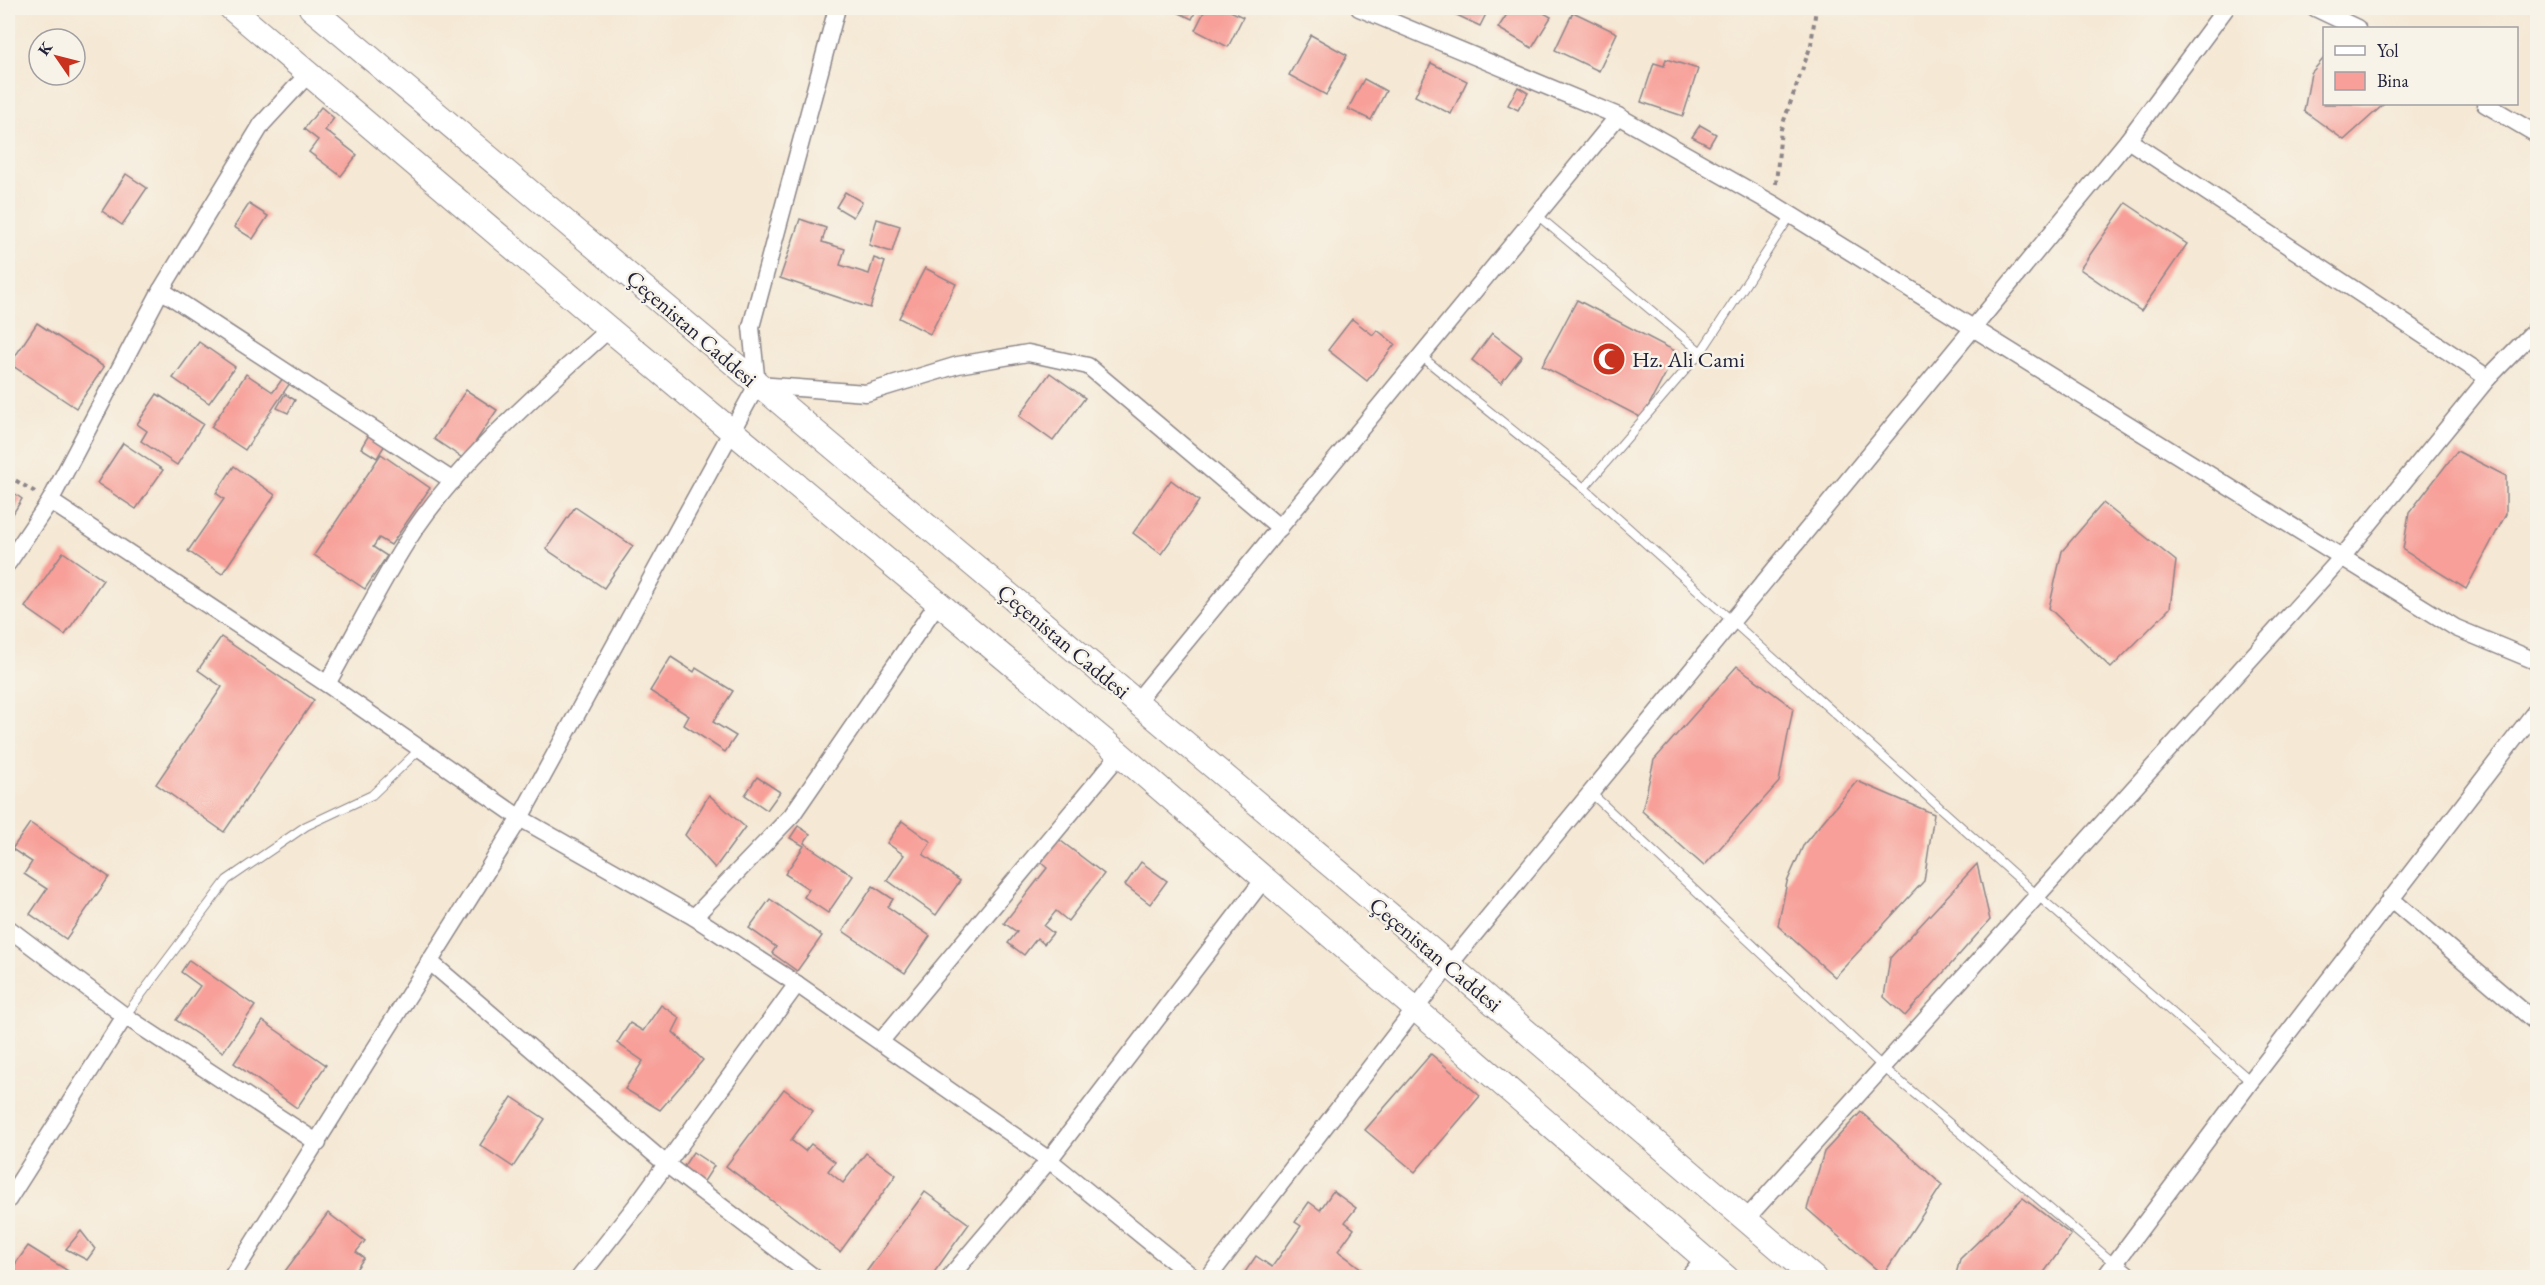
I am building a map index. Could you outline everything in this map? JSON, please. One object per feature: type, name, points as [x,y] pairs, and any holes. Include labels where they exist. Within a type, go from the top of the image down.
[{"type":"main road","points":[[231,8],[310,72],[609,330],[939,601],[1120,754],[1727,1278]]},
{"type":"main road","name":"Çeçenistan Caddesi","points":[[311,8],[631,275],[757,385],[1137,701],[1814,1278]]},
{"type":"street","points":[[231,1278],[318,1143],[429,961],[520,818],[700,485],[733,431],[757,385],[751,327],[837,8]]},
{"type":"street","points":[[1359,8],[1618,116],[1775,205],[2456,628],[2538,662]]},
{"type":"street","points":[[1208,1278],[1449,965],[1974,330],[2128,140],[2226,8]]},
{"type":"street","points":[[2315,8],[2355,27]]},
{"type":"street","points":[[8,563],[50,501],[161,290],[262,124],[310,72]]},
{"type":"street","points":[[2487,105],[2538,135]]},
{"type":"street","points":[[1137,701],[1618,116]]},
{"type":"street","points":[[2128,140],[2488,378]]},
{"type":"street","points":[[161,290],[453,481]]},
{"type":"street","points":[[1746,1219],[2343,556],[2488,378],[2538,327]]},
{"type":"street","points":[[327,684],[415,530],[453,481],[485,443],[609,330]]},
{"type":"street","points":[[757,385],[866,393],[957,365],[1028,353],[1088,366],[1280,528]]},
{"type":"street","points":[[50,501],[327,684],[520,818],[694,917],[881,1041],[1048,1160],[1194,1278]]},
{"type":"street","points":[[694,917],[792,815],[939,601]]},
{"type":"street","points":[[2104,1278],[2390,898],[2538,708]]},
{"type":"street","points":[[881,1041],[1120,754]]},
{"type":"street","points":[[949,1278],[1048,1160],[1264,879]]},
{"type":"street","points":[[2390,898],[2538,1024]]},
{"type":"street","points":[[8,928],[125,1016],[318,1143]]},
{"type":"street","points":[[429,961],[666,1164],[815,1278]]},
{"type":"street","points":[[579,1278],[666,1164],[797,984]]},
{"type":"street","points":[[10,1192],[125,1016]]},
{"type":"street","points":[[1688,1278],[1704,1258]]},
{"type":"street","points":[[2115,1264],[2132,1278]]},
{"type":"lane","points":[[1537,215],[1701,352]]},
{"type":"lane","points":[[1584,488],[1701,352],[1791,215]]},
{"type":"lane","points":[[1421,356],[1584,488],[2037,895],[2251,1081]]},
{"type":"lane","points":[[125,1016],[227,880],[306,826],[372,795],[420,749]]},
{"type":"lane","points":[[1591,793],[1883,1067],[2115,1264]]},
{"type":"path","points":[[1775,205],[1781,129],[1811,45],[1816,8]]},
{"type":"path","points":[[8,476],[50,501]]},
{"type":"building","points":[[1169,8],[1197,8],[1192,19]]},
{"type":"building","points":[[1206,8],[1224,8],[1243,17],[1228,47],[1195,30]]},
{"type":"building","points":[[1442,8],[1489,8],[1480,26]]},
{"type":"building","points":[[1511,8],[1535,8],[1551,17],[1532,48],[1498,28]]},
{"type":"building","points":[[1573,12],[1617,33],[1599,71],[1555,50]]},
{"type":"building","points":[[1311,35],[1347,55],[1326,95],[1289,75]]},
{"type":"building","points":[[1666,59],[1698,69],[1683,116],[1641,102],[1654,63],[1664,66]]},
{"type":"building","points":[[2323,59],[2323,105],[2383,105],[2344,140],[2304,111],[2311,73]]},
{"type":"building","points":[[1431,63],[1467,81],[1451,114],[1415,96]]},
{"type":"building","points":[[1364,79],[1386,91],[1371,120],[1348,109]]},
{"type":"building","points":[[1518,87],[1528,93],[1518,110],[1508,105]]},
{"type":"building","points":[[321,107],[334,118],[325,130],[357,155],[341,176],[309,152],[318,140],[304,129]]},
{"type":"building","points":[[1700,125],[1716,134],[1709,146],[1692,137]]},
{"type":"building","points":[[126,174],[147,188],[122,225],[102,211]]},
{"type":"building","points":[[845,192],[862,202],[853,217],[836,207]]},
{"type":"building","points":[[2126,203],[2187,244],[2141,311],[2080,269]]},
{"type":"building","points":[[249,204],[268,216],[253,239],[234,227]]},
{"type":"building","points":[[800,219],[826,228],[822,242],[845,249],[840,265],[869,274],[874,258],[885,262],[870,308],[780,278]]},
{"type":"building","points":[[877,219],[900,226],[892,252],[869,245]]},
{"type":"building","points":[[925,268],[956,284],[930,334],[899,318]]},
{"type":"building","name":"Hz. Ali Cami","points":[[1577,300],[1677,352],[1642,418],[1542,366]]},
{"type":"building","points":[[1352,319],[1373,335],[1377,330],[1395,344],[1367,381],[1328,350]]},
{"type":"building","points":[[37,323],[104,367],[76,408],[10,364]]},
{"type":"building","points":[[1492,333],[1522,356],[1501,383],[1472,360]]},
{"type":"building","points":[[199,342],[235,367],[209,403],[173,378]]},
{"type":"building","points":[[1050,373],[1085,398],[1053,441],[1019,416]]},
{"type":"building","points":[[246,374],[273,392],[283,378],[290,383],[245,450],[211,427]]},
{"type":"building","points":[[466,390],[497,410],[464,459],[434,439]]},
{"type":"building","points":[[157,394],[203,424],[177,465],[141,441],[147,431],[137,424]]},
{"type":"building","points":[[285,394],[295,400],[288,413],[277,408]]},
{"type":"building","points":[[370,433],[386,443],[377,458],[361,448]]},
{"type":"building","points":[[123,443],[163,470],[136,509],[97,483]]},
{"type":"building","points":[[2457,451],[2506,476],[2506,514],[2466,589],[2403,550],[2409,513]]},
{"type":"building","points":[[381,454],[430,488],[391,545],[379,538],[373,547],[387,556],[365,589],[314,555]]},
{"type":"building","points":[[234,466],[275,495],[222,574],[188,551],[224,499],[216,493]]},
{"type":"building","points":[[1171,480],[1199,501],[1161,554],[1133,533]]},
{"type":"building","points":[[8,489],[22,499],[8,522]]},
{"type":"building","points":[[2103,503],[2176,561],[2170,608],[2111,668],[2049,608],[2062,551]]},
{"type":"building","points":[[575,507],[633,546],[604,588],[546,549]]},
{"type":"building","points":[[63,552],[103,580],[65,635],[25,607]]},
{"type":"building","points":[[221,637],[314,700],[224,832],[156,784],[222,687],[198,670]]},
{"type":"building","points":[[671,657],[694,672],[696,668],[733,691],[713,722],[736,736],[725,752],[684,725],[689,716],[650,691]]},
{"type":"building","points":[[1737,666],[1793,708],[1779,782],[1704,866],[1642,811],[1654,760]]},
{"type":"building","points":[[757,777],[780,792],[767,810],[745,795]]},
{"type":"building","points":[[1857,781],[1934,814],[1924,881],[1835,977],[1778,926],[1787,882],[1804,844]]},
{"type":"building","points":[[709,795],[745,827],[715,868],[685,835]]},
{"type":"building","points":[[902,821],[931,842],[923,854],[960,881],[936,915],[887,880],[904,855],[887,843]]},
{"type":"building","points":[[30,823],[109,877],[66,939],[30,914],[47,889],[24,874],[32,862],[12,849]]},
{"type":"building","points":[[798,826],[810,834],[804,843],[853,876],[828,913],[804,897],[809,889],[785,874],[804,846],[790,838]]},
{"type":"building","points":[[1057,838],[1104,874],[1068,921],[1056,911],[1044,926],[1053,933],[1044,944],[1037,938],[1024,955],[1008,943],[1017,932],[1004,923],[1047,868],[1039,861]]},
{"type":"building","points":[[1141,862],[1167,881],[1150,904],[1125,885]]},
{"type":"building","points":[[1977,864],[1990,920],[1905,1016],[1884,997],[1890,958]]},
{"type":"building","points":[[873,886],[893,899],[888,907],[930,936],[905,973],[843,931]]},
{"type":"building","points":[[770,899],[822,936],[797,971],[772,953],[776,947],[749,928]]},
{"type":"building","points":[[189,960],[255,1006],[223,1052],[176,1020],[200,986],[181,972]]},
{"type":"building","points":[[661,1005],[680,1018],[673,1032],[703,1060],[660,1110],[625,1089],[643,1061],[617,1043],[630,1023],[643,1031]]},
{"type":"building","points":[[263,1021],[326,1065],[297,1108],[234,1063]]},
{"type":"building","points":[[1431,1054],[1480,1096],[1415,1172],[1365,1130]]},
{"type":"building","points":[[784,1089],[813,1111],[791,1140],[805,1151],[811,1144],[835,1162],[828,1171],[843,1183],[866,1153],[896,1175],[840,1252],[726,1166]]},
{"type":"building","points":[[512,1097],[545,1119],[513,1167],[480,1145]]},
{"type":"building","points":[[1861,1112],[1942,1185],[1883,1275],[1807,1209],[1824,1152]]},
{"type":"building","points":[[693,1152],[714,1166],[703,1183],[682,1169]]},
{"type":"building","points":[[1333,1191],[1356,1208],[1345,1222],[1354,1229],[1338,1251],[1374,1278],[1241,1278],[1256,1256],[1272,1267],[1301,1226],[1295,1222],[1309,1202],[1320,1210]]},
{"type":"building","points":[[925,1192],[969,1224],[930,1278],[867,1278],[864,1275]]},
{"type":"building","points":[[2023,1198],[2071,1235],[2040,1278],[1955,1278],[1960,1259]]},
{"type":"building","points":[[328,1213],[365,1241],[356,1252],[364,1258],[350,1278],[280,1278]]},
{"type":"building","points":[[81,1231],[95,1249],[87,1260],[66,1249]]},
{"type":"building","points":[[28,1246],[73,1274],[70,1278],[13,1278],[8,1274]]},
{"type":"place","name":"Hz. Ali Cami","points":[[1609,359]]}]
